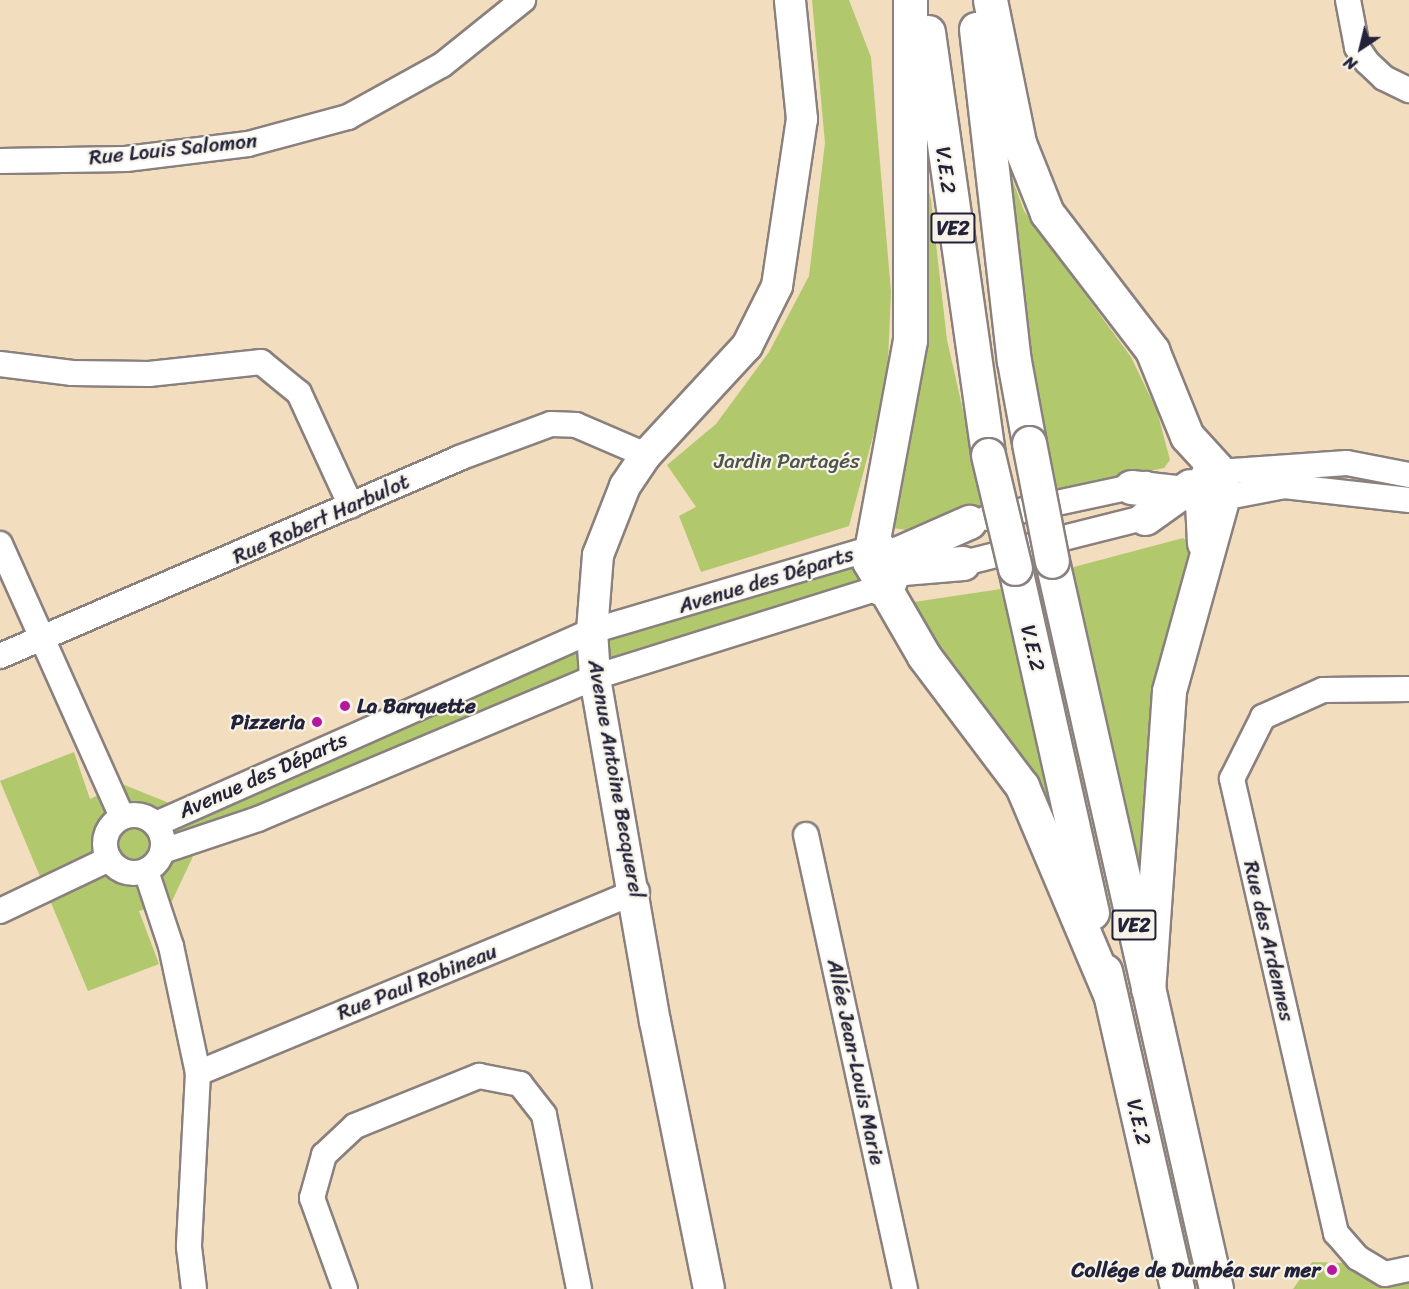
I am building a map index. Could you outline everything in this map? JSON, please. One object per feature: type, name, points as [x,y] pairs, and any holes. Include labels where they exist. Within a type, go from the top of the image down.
[{"type":"highway","points":[[910,0],[910,340],[880,566],[1022,786],[1110,994]]},
{"type":"highway","name":"V.E.2","points":[[923,0],[988,455],[1177,1289]]},
{"type":"highway","name":"V.E.2","points":[[973,0],[1014,361],[1029,443],[1052,561],[1216,1289]]},
{"type":"highway","points":[[990,0],[1019,144],[1047,213],[1152,350],[1169,382],[1179,420],[1204,487],[1204,556],[1169,691],[1148,988]]},
{"type":"highway","points":[[1131,487],[1204,487]]},
{"type":"highway","points":[[1145,518],[1204,487]]},
{"type":"highway","points":[[880,566],[911,545],[969,522]]},
{"type":"highway","points":[[880,566],[918,568],[963,563]]},
{"type":"street","name":"Rue Louis Salomon","points":[[0,161],[126,159],[237,145],[348,117],[442,64],[523,0]]},
{"type":"street","name":"Avenue Antoine Becquerel","points":[[709,1289],[655,1022],[637,891],[595,677],[592,631],[598,555],[625,486],[646,455],[747,346],[777,286],[802,119],[790,0]]},
{"type":"street","points":[[1348,0],[1357,47],[1367,62],[1384,78],[1409,90]]},
{"type":"street","points":[[0,364],[72,374],[149,374],[261,362],[299,393],[351,506]]},
{"type":"street","name":"Rue Robert Harbulot","points":[[0,656],[351,506],[551,424],[576,425],[646,455]]},
{"type":"street","points":[[1204,487],[1347,463],[1409,475]]},
{"type":"street","points":[[1204,487],[1284,486],[1409,500]]},
{"type":"street","points":[[969,522],[1131,487]]},
{"type":"street","points":[[963,563],[1145,518]]},
{"type":"street","points":[[0,544],[122,818]]},
{"type":"street","name":"Avenue des Départs","points":[[156,824],[592,631],[880,566]]},
{"type":"street","name":"Avenue des Départs","points":[[163,851],[258,819],[595,677],[880,566]]},
{"type":"street","name":"Rue des Ardennes","points":[[1409,689],[1323,690],[1263,717],[1232,780],[1336,1233],[1358,1257],[1385,1274],[1409,1269]]},
{"type":"street","points":[[140,815],[156,824],[163,851],[146,871],[129,873],[109,859],[105,840],[122,818],[140,815]]},
{"type":"street","name":"Allée Jean-Louis Marie","points":[[806,835],[906,1289]]},
{"type":"street","points":[[0,911],[109,859]]},
{"type":"street","points":[[146,871],[171,945],[198,1073],[189,1247],[194,1289]]},
{"type":"street","name":"Rue Paul Robineau","points":[[198,1073],[637,891]]},
{"type":"street","points":[[345,1289],[312,1198],[324,1155],[355,1126],[479,1076],[520,1084],[544,1115],[579,1289]]},
{"type":"green space","name":"Jardin Partagés","points":[[812,0],[849,0],[871,57],[891,292],[887,384],[849,526],[701,572],[679,516],[696,507],[667,465],[716,424],[769,352],[809,276],[825,143]]},
{"type":"green space","points":[[919,151],[931,200],[947,340],[985,507],[906,530],[893,528],[890,517]]},
{"type":"green space","points":[[1002,151],[1024,211],[1131,357],[1157,411],[1170,460],[1164,468],[1050,492],[1011,273]]},
{"type":"green space","points":[[1183,538],[1194,547],[1146,861],[1139,866],[1070,568]]},
{"type":"green space","points":[[871,548],[880,588],[595,677],[196,850],[172,901],[139,911],[159,964],[88,991],[0,781],[74,752],[90,799],[122,784],[179,807],[471,683]]},
{"type":"green space","points":[[1001,589],[1062,825],[1052,819],[912,611],[914,602]]},
{"type":"green space","name":"Collége de Dumbéa sur mer","points":[[1312,1262],[1348,1263],[1376,1283],[1409,1278],[1409,1289],[1293,1289]]},
{"type":"place","name":"La Barquette","points":[[345,706]]},
{"type":"place","name":"Pizzeria","points":[[317,722]]},
{"type":"place","name":"Collége de Dumbéa sur mer","points":[[1332,1270]]}]
